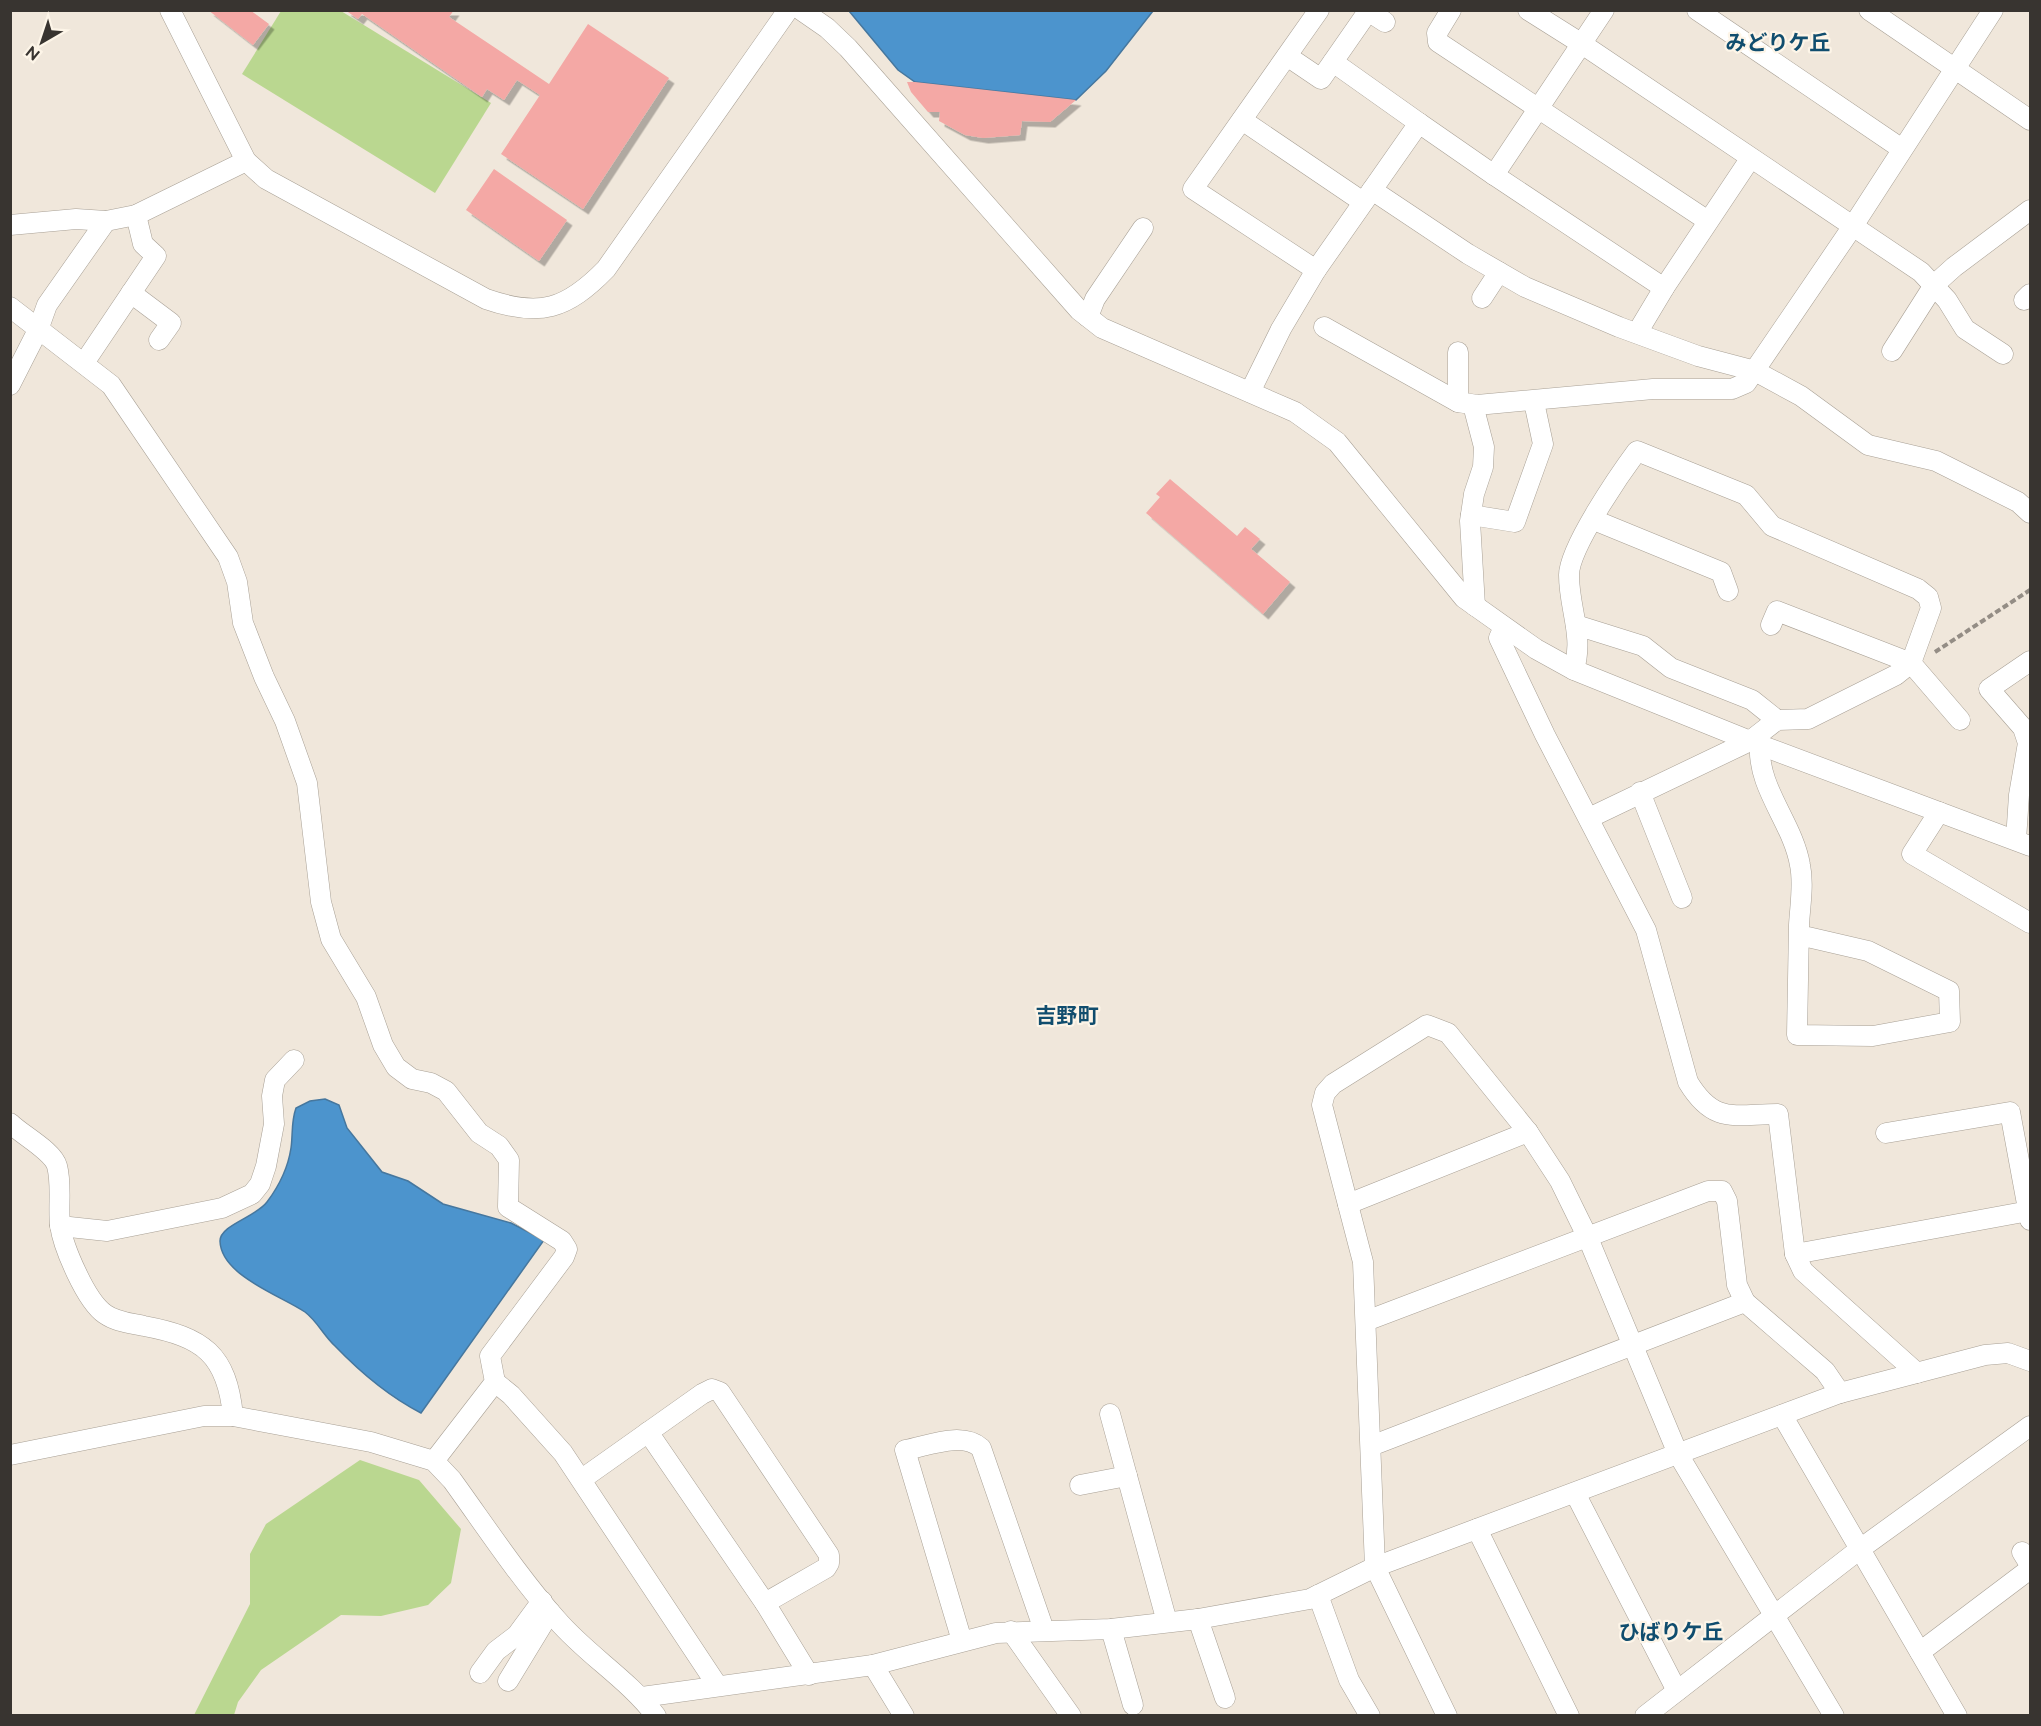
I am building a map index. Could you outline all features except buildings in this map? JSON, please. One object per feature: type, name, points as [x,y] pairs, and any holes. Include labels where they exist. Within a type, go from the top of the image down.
[{"type":"street","points":[[170,10],[246,161],[266,179],[293,196],[486,299],[513,309],[538,309],[563,303],[585,290],[606,269],[788,10]]},
{"type":"street","points":[[801,10],[827,28],[848,48],[1088,317],[1102,328],[1295,412],[1337,442],[1464,598],[1504,627],[1574,670],[1755,743],[2023,843],[2019,795],[2028,743],[2023,728],[1989,689],[2031,661]]},
{"type":"street","points":[[1316,270],[1193,189],[1319,10]]},
{"type":"street","points":[[1451,10],[1437,33],[1438,42],[1708,221]]},
{"type":"street","points":[[1528,10],[1921,272],[1947,300],[1965,329],[2003,354]]},
{"type":"street","points":[[1494,175],[1604,10]]},
{"type":"street","points":[[1697,10],[1902,149]]},
{"type":"street","points":[[1869,10],[2031,120]]},
{"type":"street","points":[[1324,327],[1466,403],[1534,402],[1653,389],[1732,389],[1746,383],[1853,226],[1993,10]]},
{"type":"street","points":[[1287,56],[1321,79],[1369,11],[1385,22]]},
{"type":"street","points":[[1333,62],[1494,175],[1664,288]]},
{"type":"street","points":[[1242,120],[1525,287],[1698,356],[1755,371],[1801,396],[1868,445],[1936,461],[2018,502],[2031,513]]},
{"type":"street","points":[[1250,392],[1316,270],[1419,123]]},
{"type":"street","points":[[1637,333],[1664,288],[1750,159]]},
{"type":"street","points":[[10,225],[76,219],[106,221],[136,215],[246,161]]},
{"type":"street","points":[[1892,351],[1934,285],[1954,267],[2031,210]]},
{"type":"street","points":[[84,363],[156,256],[143,244],[136,215]]},
{"type":"street","points":[[10,385],[38,330],[47,304],[106,221]]},
{"type":"street","points":[[1088,317],[1095,298],[1143,228]]},
{"type":"street","points":[[1482,298],[1499,272]]},
{"type":"street","points":[[131,292],[171,323],[159,340]]},
{"type":"street","points":[[10,307],[111,384],[228,557],[237,582],[243,622],[264,677],[285,721],[307,783],[321,902],[331,939],[366,997],[383,1045],[396,1067],[412,1079],[431,1083],[446,1091],[479,1133],[499,1146],[509,1160],[508,1207],[562,1241],[567,1249],[564,1257],[490,1356],[495,1382],[511,1395],[582,1479],[717,1685]]},
{"type":"street","points":[[1458,352],[1466,403],[1484,447],[1483,467],[1474,494],[1471,515],[1470,557],[1475,606]]},
{"type":"street","points":[[1471,515],[1515,522],[1543,444],[1534,402]]},
{"type":"street","points":[[1574,670],[1580,651],[1576,625],[1568,573],[1584,531],[1594,520],[1612,485],[1638,451],[1746,495],[1772,526],[1918,589],[1928,597],[1931,608],[1911,663],[1896,675],[1808,719],[1777,720],[1752,700],[1671,668],[1642,646],[1576,625]]},
{"type":"street","points":[[1594,520],[1721,572],[1728,591]]},
{"type":"street","points":[[1771,626],[1777,610],[1911,663],[1960,720]]},
{"type":"street","points":[[1504,627],[1499,638],[1545,735],[1646,930],[1685,1072],[1700,1101],[1711,1110],[1722,1114],[1778,1114],[1795,1254],[1803,1271],[1819,1288],[1917,1373]]},
{"type":"street","points":[[1589,818],[1641,792],[1755,743],[1777,720]]},
{"type":"street","points":[[1755,743],[1766,782],[1794,843],[1801,867],[1798,935],[1797,1035],[1873,1036],[1950,1022],[1949,991],[1868,951],[1798,935]]},
{"type":"street","points":[[1641,792],[1682,898]]},
{"type":"street","points":[[1939,812],[1912,854],[2031,923]]},
{"type":"street","points":[[1447,1716],[1375,1567],[1364,1262],[1322,1105],[1325,1093],[1333,1084],[1427,1025],[1448,1033],[1528,1132],[1570,1198],[1678,1454],[1833,1716]]},
{"type":"street","points":[[60,1226],[107,1231],[222,1208],[252,1194],[260,1184],[266,1166],[274,1124],[272,1096],[274,1080],[294,1060]]},
{"type":"street","points":[[1795,1254],[2030,1215],[2027,1188],[2010,1112],[1900,1137]]},
{"type":"street","points":[[10,1123],[50,1154],[57,1164],[60,1226],[71,1260],[100,1309],[119,1321],[176,1332],[196,1342],[211,1355],[224,1372],[231,1389],[233,1416]]},
{"type":"street","points":[[1348,1204],[1528,1132]]},
{"type":"street","points":[[1366,1321],[1708,1191],[1722,1191],[1727,1201],[1737,1285],[1745,1302],[1825,1371],[1840,1394]]},
{"type":"street","points":[[1371,1446],[1745,1302]]},
{"type":"street","points":[[642,1697],[873,1665],[962,1641],[1011,1631],[1111,1629],[1198,1619],[1318,1595],[1375,1567],[1840,1394],[1985,1355],[2008,1353],[2031,1361]]},
{"type":"street","points":[[434,1461],[495,1382]]},
{"type":"street","points":[[582,1479],[712,1389],[720,1392],[728,1399],[829,1555],[826,1568],[765,1604]]},
{"type":"street","points":[[1110,1414],[1167,1622]]},
{"type":"street","points":[[1782,1415],[1957,1716]]},
{"type":"street","points":[[10,1455],[204,1416],[233,1416],[372,1442],[434,1461],[452,1480],[546,1606],[594,1658],[642,1697],[656,1716]]},
{"type":"street","points":[[1645,1716],[1860,1549],[2031,1426]]},
{"type":"street","points":[[648,1432],[765,1604],[809,1675]]},
{"type":"street","points":[[962,1641],[905,1450],[961,1439],[973,1441],[981,1448],[1044,1630]]},
{"type":"street","points":[[1080,1485],[1127,1476]]},
{"type":"street","points":[[1575,1493],[1677,1691]]},
{"type":"street","points":[[1477,1529],[1569,1716]]},
{"type":"street","points":[[1920,1652],[2028,1562]]},
{"type":"street","points":[[1318,1595],[1349,1680],[1370,1716]]},
{"type":"street","points":[[480,1673],[496,1651],[517,1635],[546,1606]]},
{"type":"street","points":[[508,1681],[546,1606]]},
{"type":"street","points":[[1198,1619],[1225,1698]]},
{"type":"street","points":[[1111,1629],[1133,1705]]},
{"type":"street","points":[[1011,1631],[1071,1716]]},
{"type":"street","points":[[873,1665],[904,1716]]},
{"type":"path","points":[[1911,663],[1918,664],[2031,590]]},
{"type":"green space","points":[[281,11],[341,11],[491,103],[435,193],[242,74]]},
{"type":"green space","points":[[360,1460],[419,1480],[461,1529],[451,1583],[428,1605],[381,1616],[341,1615],[261,1670],[238,1702],[234,1715],[194,1715],[250,1604],[250,1554],[266,1524]]},
{"type":"water","points":[[849,11],[1153,11],[1106,71],[1076,100],[915,82],[898,70]]},
{"type":"water","points":[[325,1099],[339,1105],[347,1128],[382,1172],[408,1181],[443,1204],[511,1223],[544,1240],[421,1413],[397,1399],[365,1375],[331,1342],[305,1312],[241,1275],[230,1265],[223,1253],[220,1241],[226,1230],[262,1207],[279,1183],[290,1155],[296,1108],[310,1101]]},
{"type":"district","name":"みどりケ丘","points":[[1778,43]]},
{"type":"district","name":"吉野町","points":[[1067,1016]]},
{"type":"district","name":"ひばりケ丘","points":[[1671,1632]]}]
